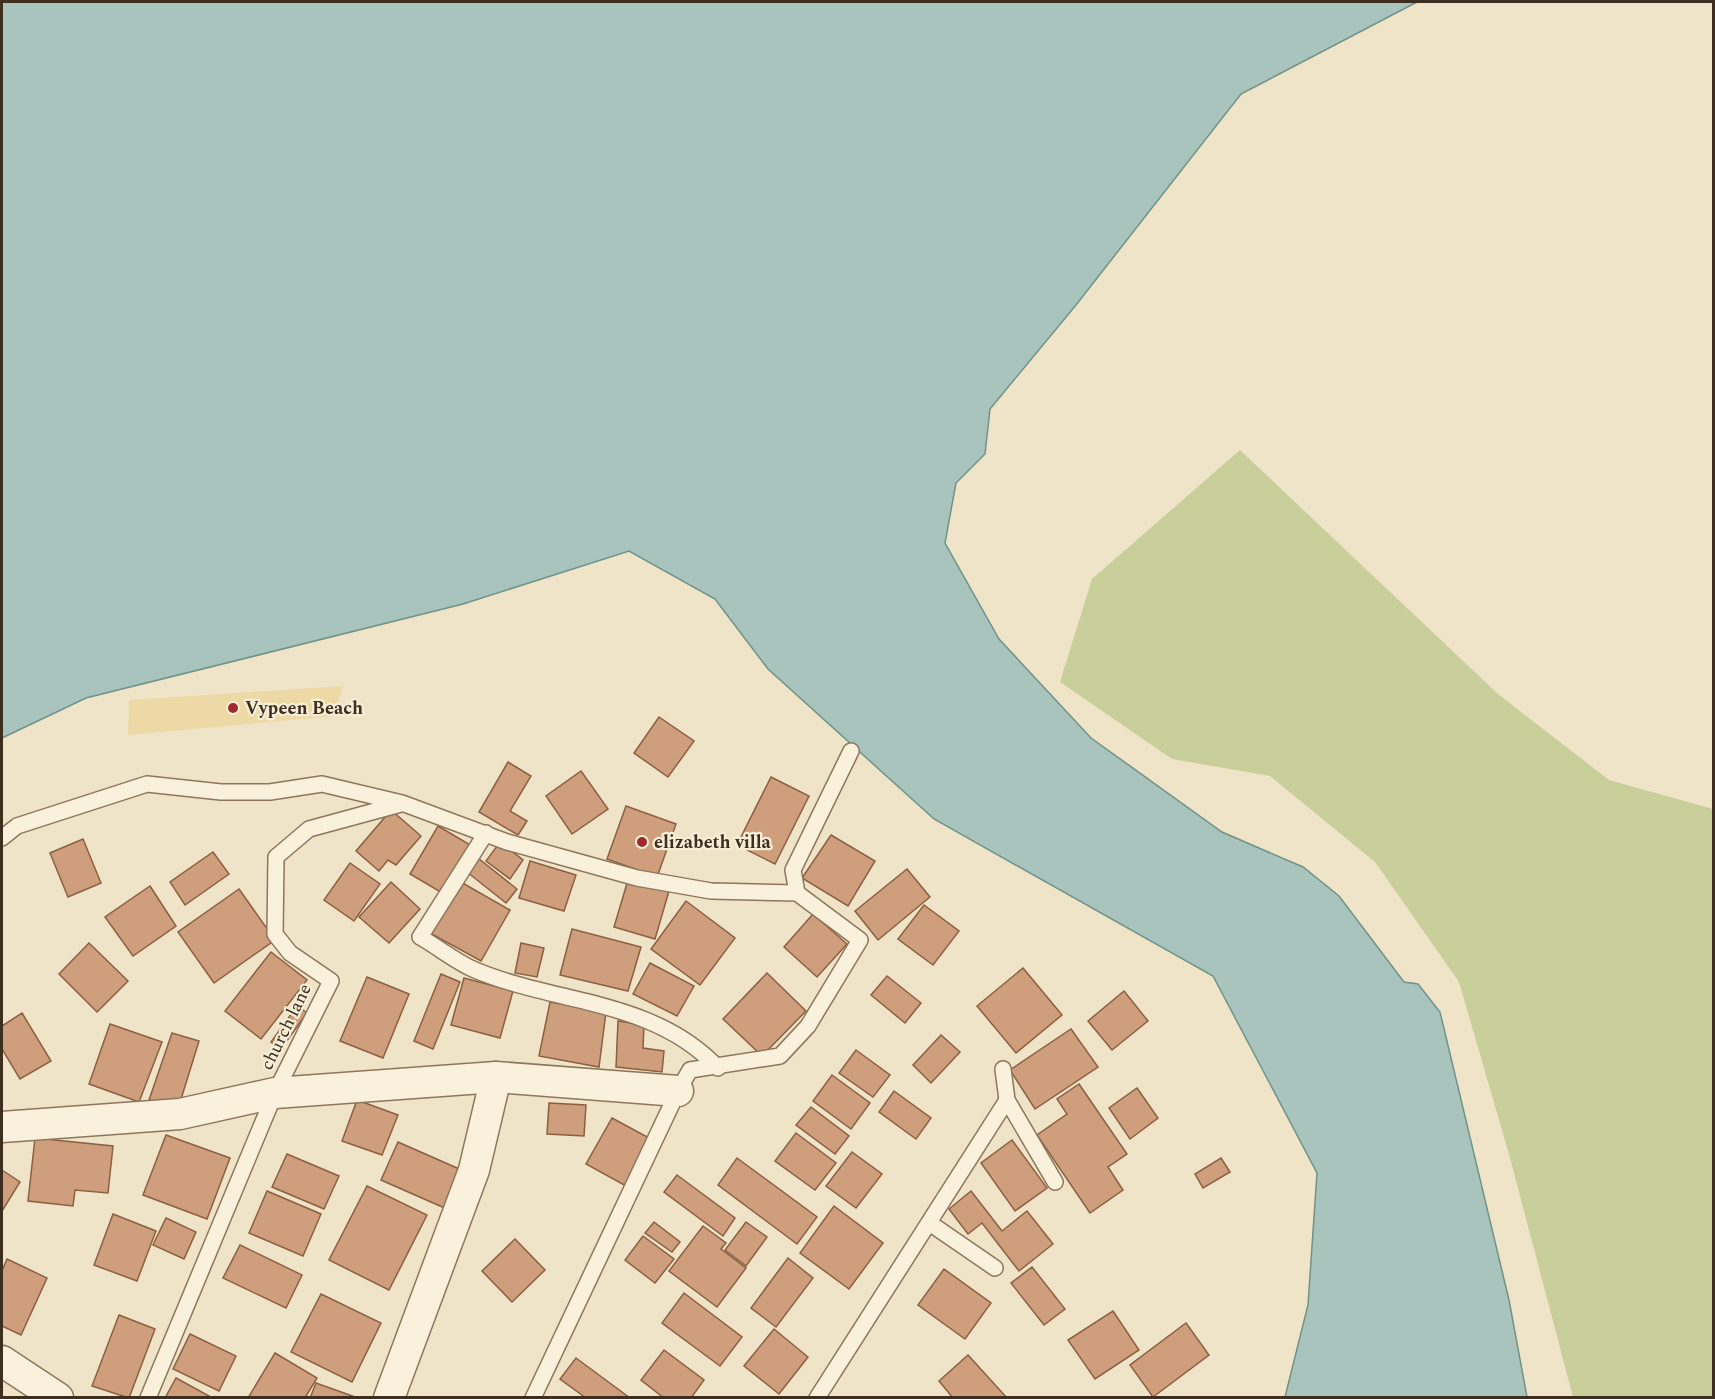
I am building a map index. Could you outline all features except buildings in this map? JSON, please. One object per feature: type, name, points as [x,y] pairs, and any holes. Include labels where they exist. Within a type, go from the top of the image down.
[{"type":"street","points":[[389,1398],[474,1170],[496,1077]]},
{"type":"street","points":[[2,1126],[180,1114],[275,1093],[496,1077],[678,1091]]},
{"type":"street","points":[[2,1361],[58,1398]]},
{"type":"lane","points":[[797,893],[793,870],[851,751]]},
{"type":"lane","points":[[2,838],[17,826],[147,784],[221,792],[270,792],[322,784],[402,803],[553,855],[637,878],[711,891],[797,893],[860,940],[808,1026],[780,1056],[718,1068],[690,1070],[533,1398]]},
{"type":"lane","name":"church lane","points":[[275,1093],[331,981],[290,953],[275,934],[276,857],[309,830],[402,803]]},
{"type":"lane","points":[[486,833],[420,937],[474,969],[641,1016],[707,1056],[718,1068]]},
{"type":"lane","points":[[1003,1069],[1008,1100],[1055,1182]]},
{"type":"lane","points":[[148,1398],[275,1093]]},
{"type":"lane","points":[[817,1398],[931,1224],[1008,1100]]},
{"type":"lane","points":[[931,1224],[996,1268]]},
{"type":"green space","points":[[1240,450],[1498,694],[1609,780],[1713,809],[1713,1397],[1573,1397],[1510,1158],[1459,982],[1375,862],[1270,776],[1172,759],[1060,682],[1092,579]]},
{"type":"sand","name":"Vypeen Beach","points":[[343,686],[334,716],[128,735],[129,700]]},
{"type":"water","points":[[2,2],[1417,2],[1241,94],[1076,305],[990,409],[985,454],[956,483],[945,543],[999,639],[1091,738],[1222,832],[1303,867],[1339,896],[1404,982],[1418,984],[1440,1012],[1509,1300],[1527,1397],[1285,1397],[1308,1305],[1317,1173],[1213,976],[934,819],[768,669],[715,599],[629,551],[463,604],[86,698],[2,738]]},
{"type":"place","name":"Vypeen Beach","points":[[233,708]]},
{"type":"place","name":"elizabeth villa","points":[[642,842]]}]
